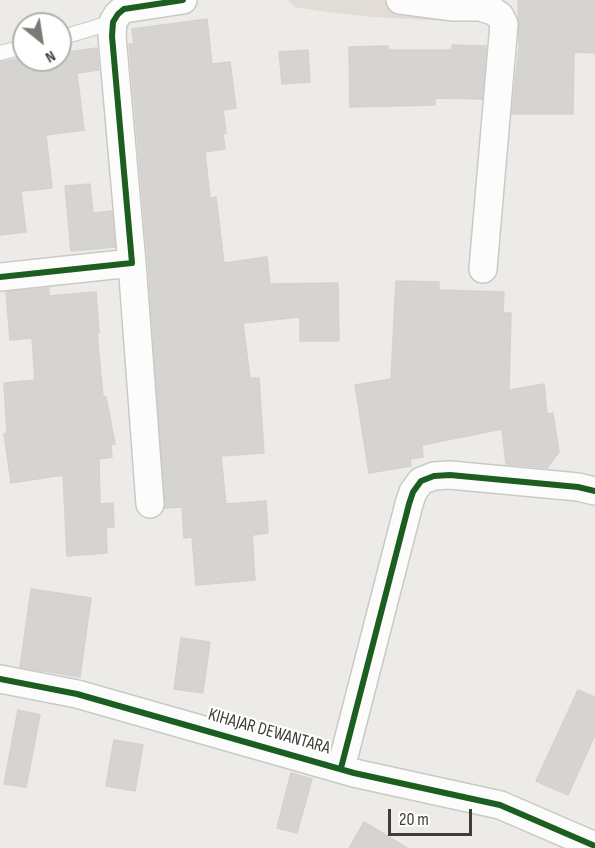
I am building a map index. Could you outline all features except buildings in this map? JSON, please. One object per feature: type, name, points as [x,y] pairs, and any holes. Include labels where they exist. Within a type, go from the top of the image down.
[{"type":"street","points":[[150,504],[112,36],[113,22],[124,9],[183,0]]},
{"type":"street","points":[[400,0],[494,11],[504,24],[483,269]]},
{"type":"street","points":[[0,277],[132,263]]},
{"type":"street","points":[[341,768],[409,504],[413,492],[421,481],[434,476],[450,476],[578,487],[595,491]]},
{"type":"street","name":"KIHAJAR DEWANTARA","points":[[0,679],[77,694],[341,768],[500,805],[595,846]]},
{"type":"lane","points":[[72,34],[113,22]]},
{"type":"shaded area","points":[[288,0],[443,0],[444,21],[327,12],[294,7]]},
{"type":"cycle path","points":[[0,277],[132,263],[112,36],[113,22],[124,9],[183,0]]},
{"type":"cycle path","points":[[341,768],[409,504],[413,492],[421,481],[434,476],[450,475],[578,487],[595,491]]},
{"type":"cycle path","points":[[0,679],[77,694],[354,773],[500,805],[595,846]]}]
